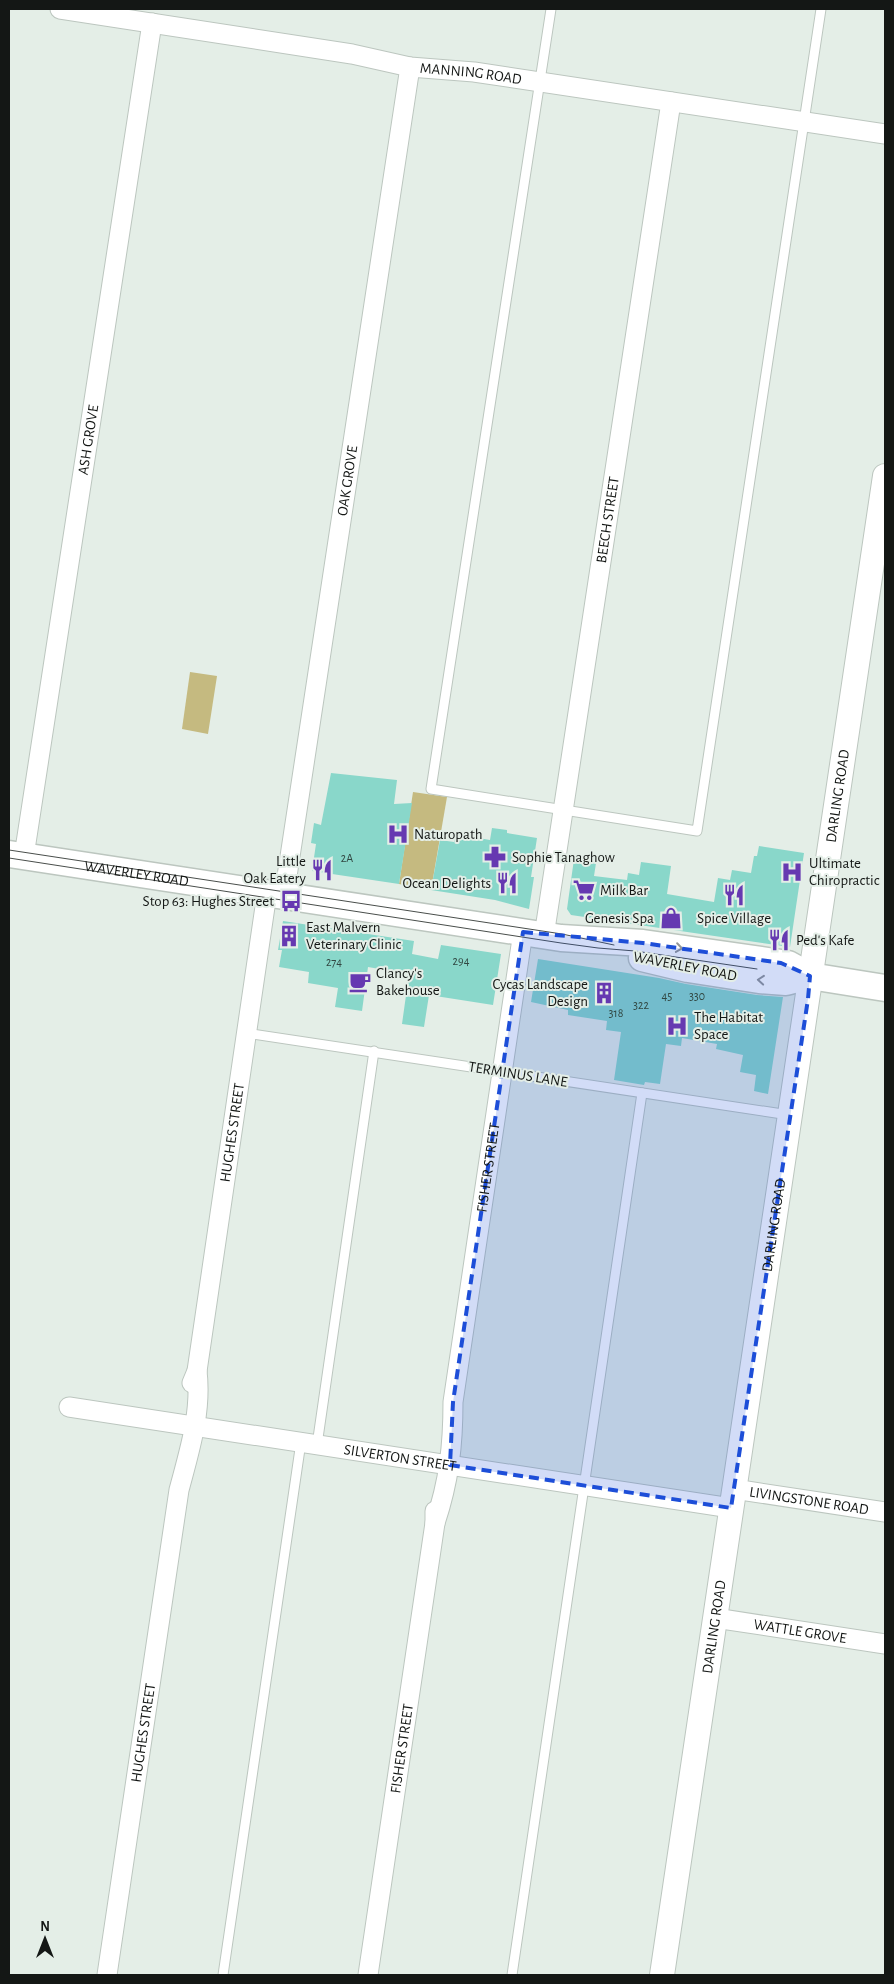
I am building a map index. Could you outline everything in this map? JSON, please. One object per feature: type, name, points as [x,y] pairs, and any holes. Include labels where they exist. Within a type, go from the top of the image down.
[{"type":"main road","name":"WAVERLEY ROAD","points":[[16,855],[543,935],[643,943],[788,964],[810,976],[885,988]]},
{"type":"street","name":"MANNING ROAD","points":[[60,9],[352,54],[410,67],[474,72],[884,135]]},
{"type":"street","name":"ASH GROVE","points":[[16,855],[152,23]]},
{"type":"street","name":"OAK GROVE","points":[[276,894],[410,67]]},
{"type":"street","name":"BEECH STREET","points":[[543,935],[671,102]]},
{"type":"street","name":"DARLING ROAD","points":[[662,1975],[885,480]]},
{"type":"street","name":"HUGHES STREET","points":[[107,1975],[188,1425],[199,1388],[197,1372],[246,1033],[276,894]]},
{"type":"street","name":"FISHER STREET","points":[[368,1975],[435,1523],[445,1493],[444,1464],[453,1438],[453,1402],[502,1072],[543,935]]},
{"type":"street","name":"SILVERTON STREET","points":[[69,1407],[584,1486],[733,1498]]},
{"type":"street","name":"LIVINGSTONE ROAD","points":[[733,1498],[885,1512]]},
{"type":"street","name":"WATTLE GROVE","points":[[715,1618],[885,1644]]},
{"type":"lane","points":[[551,9],[431,789],[697,831],[821,9]]},
{"type":"lane","name":"TERMINUS LANE","points":[[246,1033],[790,1115]]},
{"type":"lane","points":[[223,1975],[374,1051]]},
{"type":"lane","points":[[512,1975],[642,1093]]},
{"type":"highlighted area","points":[[523,932],[643,943],[781,963],[810,976],[808,999],[731,1508],[450,1465],[453,1402]]},
{"type":"shaded area","points":[[190,672],[217,676],[208,734],[182,729]]},
{"type":"shaded area","points":[[413,792],[447,797],[431,890],[399,884]]},
{"type":"building","points":[[331,773],[397,780],[394,804],[412,803],[399,884],[312,871],[316,844],[311,843],[314,823],[321,825]]},
{"type":"building","points":[[492,828],[507,830],[507,833],[537,838],[531,877],[534,877],[529,909],[495,900],[431,890],[440,840],[454,842],[456,834],[490,840]]},
{"type":"building","points":[[759,846],[804,853],[790,947],[571,915],[567,909],[574,859],[596,863],[594,876],[627,880],[628,873],[639,875],[641,862],[671,866],[667,894],[714,902],[718,878],[730,880],[732,870],[751,873],[754,856],[757,856]]},
{"type":"building","points":[[283,921],[414,941],[412,954],[438,959],[441,945],[501,954],[493,1005],[429,995],[424,1027],[402,1024],[409,974],[368,967],[362,1011],[335,1007],[338,988],[308,983],[309,972],[279,967],[282,950],[278,950]]},
{"type":"building","points":[[538,959],[686,984],[783,997],[768,1094],[754,1091],[756,1075],[740,1072],[743,1055],[716,1049],[717,1044],[682,1038],[681,1046],[666,1044],[660,1084],[645,1082],[644,1085],[614,1080],[621,1032],[606,1030],[607,1021],[568,1015],[568,1010],[531,1002]]},
{"type":"tram line","points":[[9,850],[562,934],[614,945]]},
{"type":"tram line","points":[[9,858],[561,943],[635,951],[757,969]]},
{"type":"place","name":"Naturopath","points":[[398,834]]},
{"type":"place","name":"Sophie Tanaghow","points":[[495,857]]},
{"type":"place","name":"Little Oak Eatery","points":[[322,870]]},
{"type":"place","name":"Ultimate Chiropractic","points":[[792,872]]},
{"type":"place","name":"Ocean Delights","points":[[507,883]]},
{"type":"place","name":"Milk Bar","points":[[584,890]]},
{"type":"place","name":"Spice Village","points":[[734,895]]},
{"type":"place","name":"Stop 63: Hughes Street","points":[[291,901]]},
{"type":"place","name":"Genesis Spa","points":[[671,918]]},
{"type":"place","name":"East Malvern Veterinary Clinic","points":[[289,936]]},
{"type":"place","name":"Ped's Kafe","points":[[779,940]]},
{"type":"place","name":"Clancy's Bakehouse","points":[[360,982]]},
{"type":"place","name":"Cycas Landscape Design","points":[[604,993]]},
{"type":"place","name":"The Habitat Space","points":[[677,1026]]}]
